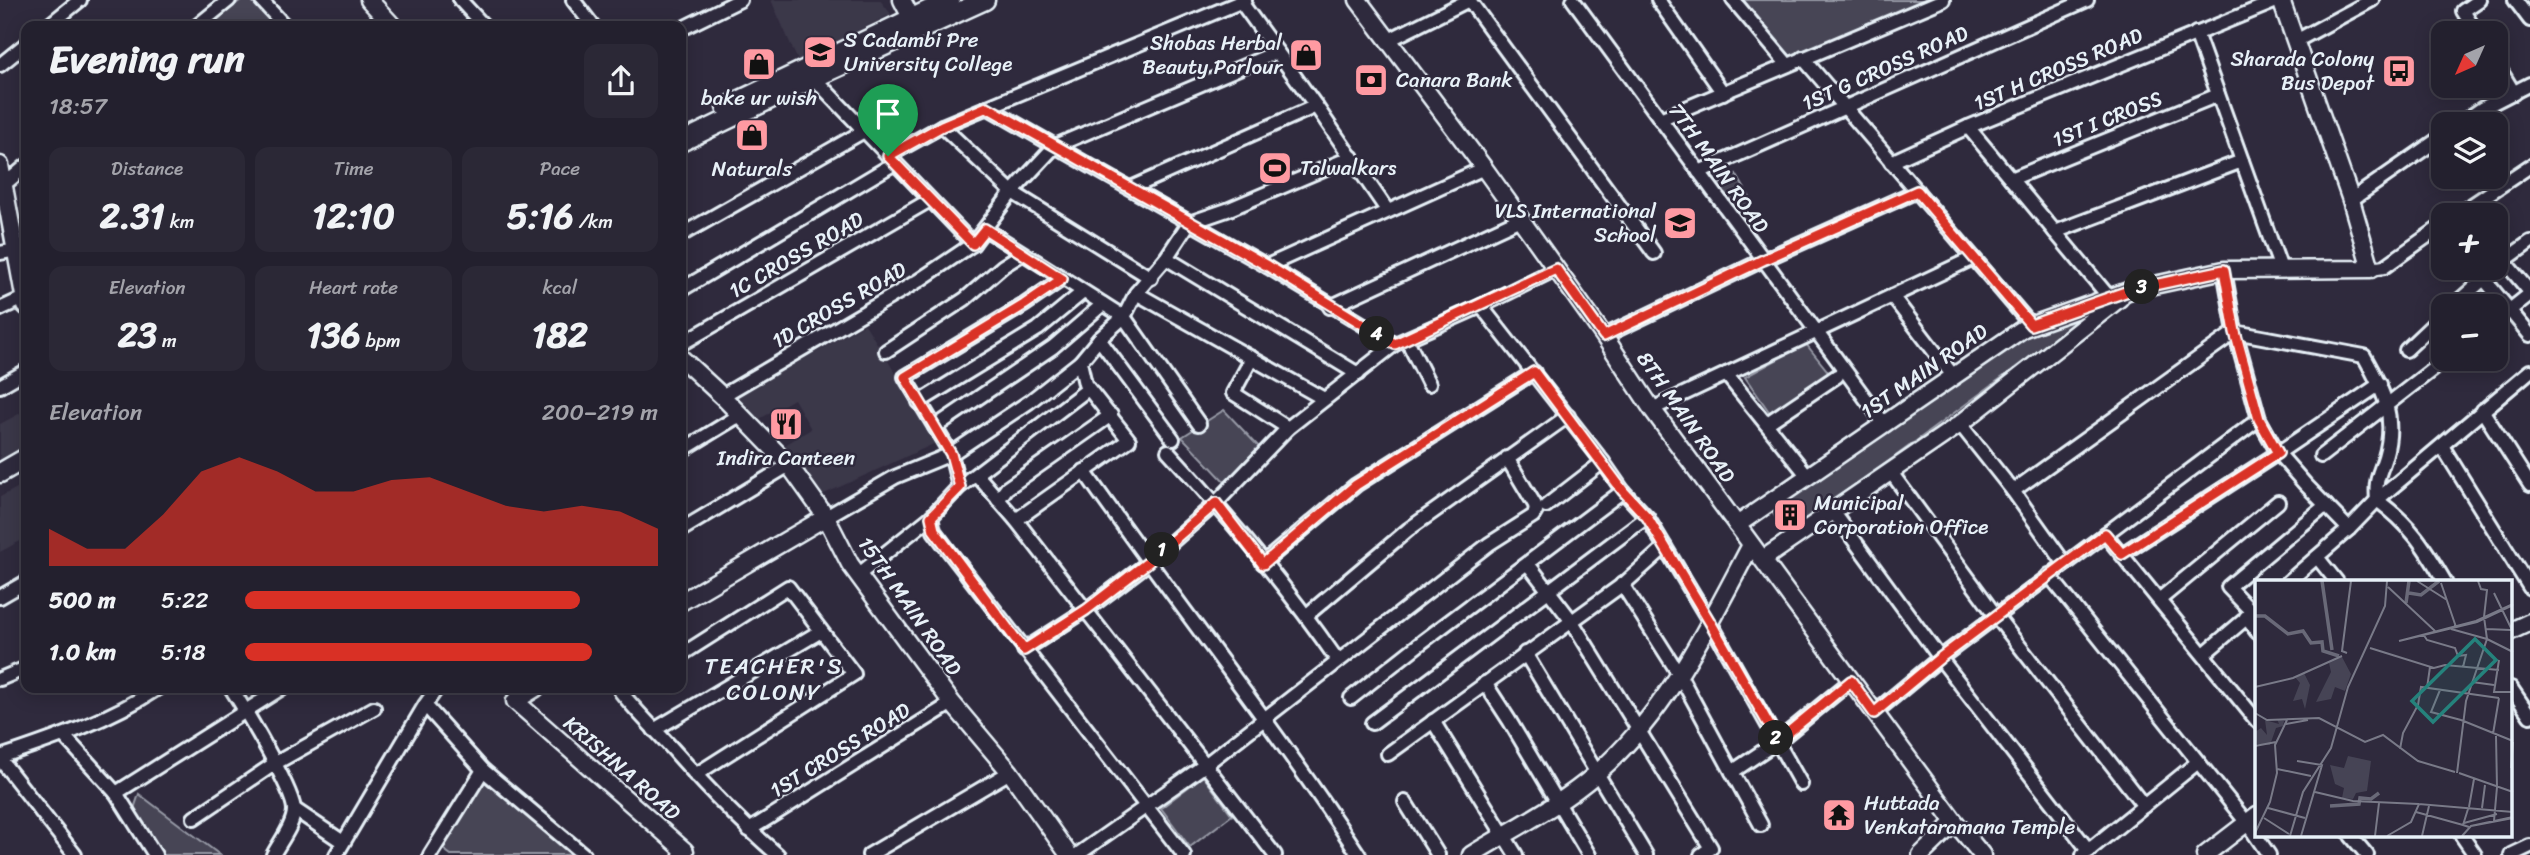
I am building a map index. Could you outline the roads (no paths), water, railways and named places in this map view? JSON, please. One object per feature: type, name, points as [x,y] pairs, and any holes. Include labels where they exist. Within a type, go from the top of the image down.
[{"type":"main road","points":[[915,24],[950,0]]},
{"type":"main road","points":[[686,128],[915,24],[985,0]]},
{"type":"main road","points":[[686,139],[809,73]]},
{"type":"main road","points":[[0,474],[21,461]]},
{"type":"street","points":[[54,21],[80,0]]},
{"type":"street","points":[[203,21],[229,0]]},
{"type":"street","points":[[261,0],[280,21]]},
{"type":"street","points":[[369,0],[388,21]]},
{"type":"street","points":[[460,0],[479,21]]},
{"type":"street","points":[[573,0],[589,21]]},
{"type":"street","points":[[686,27],[740,0]]},
{"type":"street","points":[[902,0],[915,24]]},
{"type":"street","name":"8TH MAIN ROAD","points":[[1358,0],[1484,168],[1604,336],[1652,409],[1751,545],[1982,855]]},
{"type":"street","points":[[1387,41],[1469,0],[1654,253]]},
{"type":"street","name":"7TH MAIN ROAD","points":[[1573,0],[1885,425]]},
{"type":"street","points":[[1658,0],[1723,93]]},
{"type":"street","points":[[1733,0],[1787,64]]},
{"type":"street","points":[[1660,119],[1943,0]]},
{"type":"street","name":"1ST G CROSS ROAD","points":[[1699,173],[2087,0]]},
{"type":"street","points":[[2280,0],[2351,200],[2371,269],[2384,267],[2431,234]]},
{"type":"street","name":"1ST H CROSS ROAD","points":[[1891,162],[1968,127],[2280,0]]},
{"type":"street","points":[[2296,41],[2372,0]]},
{"type":"street","points":[[2469,21],[2463,11],[2477,0]]},
{"type":"street","points":[[2515,0],[2530,20]]},
{"type":"street","points":[[686,287],[892,160],[942,126],[1243,1],[1387,210]]},
{"type":"street","points":[[2196,33],[2281,270]]},
{"type":"street","points":[[0,65],[21,48]]},
{"type":"street","points":[[1055,146],[1277,52]]},
{"type":"street","points":[[1803,58],[2031,325]]},
{"type":"street","points":[[809,73],[973,244]]},
{"type":"street","points":[[2508,83],[2514,93]]},
{"type":"street","points":[[2477,112],[2530,84]]},
{"type":"street","name":"1ST I CROSS","points":[[2011,179],[2218,95]]},
{"type":"street","points":[[1131,188],[1316,106]]},
{"type":"street","points":[[987,107],[1268,266],[1330,307],[1401,342],[1429,384]]},
{"type":"street","points":[[942,126],[1012,192],[1151,278]]},
{"type":"street","points":[[1968,127],[2109,298]]},
{"type":"street","points":[[686,232],[864,131]]},
{"type":"street","points":[[2351,200],[2431,144]]},
{"type":"street","name":"1D CROSS ROAD","points":[[722,396],[918,281],[973,244],[1012,192],[1055,146]]},
{"type":"street","points":[[686,599],[895,477],[951,454],[1029,402],[1080,362],[1099,339],[1124,317],[1136,293],[1151,278],[1189,223],[1227,210],[1352,157]]},
{"type":"street","points":[[2055,232],[2242,161]]},
{"type":"street","points":[[0,165],[21,263]]},
{"type":"street","points":[[2475,203],[2530,166]]},
{"type":"street","points":[[1268,266],[1484,168]]},
{"type":"street","points":[[4,193],[21,172]]},
{"type":"street","points":[[1604,336],[1763,260],[1917,191]]},
{"type":"street","name":"1C CROSS ROAD","points":[[686,341],[930,200]]},
{"type":"street","points":[[1330,307],[1520,219]]},
{"type":"street","points":[[985,229],[1124,317],[1199,424]]},
{"type":"street","points":[[2508,258],[2530,242]]},
{"type":"street","points":[[0,253],[17,250]]},
{"type":"street","points":[[886,351],[965,299],[1003,266],[1022,254]]},
{"type":"street","points":[[1166,258],[1358,374]]},
{"type":"street","points":[[1652,409],[1973,258]]},
{"type":"street","points":[[2508,266],[2530,293],[2510,310]]},
{"type":"street","points":[[1024,650],[1086,610],[1147,563],[1216,503],[1288,428],[1401,342],[1556,269]]},
{"type":"street","name":"1ST MAIN ROAD","points":[[1737,524],[2031,325],[2131,290],[2224,270],[2371,269]]},
{"type":"street","points":[[2224,270],[2235,332],[2259,419],[2278,453],[2349,529]]},
{"type":"street","points":[[960,487],[951,454],[905,377],[1062,279]]},
{"type":"street","points":[[2470,294],[2483,280]]},
{"type":"street","points":[[2485,280],[2530,335]]},
{"type":"street","points":[[1763,559],[1960,425],[2131,290]]},
{"type":"street","points":[[919,402],[1038,329],[1083,292]]},
{"type":"street","points":[[1136,293],[1324,399]]},
{"type":"street","points":[[1892,296],[1954,377]]},
{"type":"street","points":[[0,309],[21,301]]},
{"type":"street","points":[[935,427],[1053,347],[1103,304]]},
{"type":"street","points":[[1481,306],[1623,491],[1647,517],[1710,622],[1801,784]]},
{"type":"street","points":[[2406,350],[2431,328]]},
{"type":"street","points":[[2014,491],[2235,332],[2364,356],[2388,404],[2385,455],[2376,480],[2377,500]]},
{"type":"street","points":[[1099,339],[1170,445],[1263,564],[1307,615],[1338,661]]},
{"type":"street","points":[[1252,358],[1233,393],[1288,428]]},
{"type":"street","points":[[1016,520],[1129,440],[1088,389],[1080,362]]},
{"type":"street","name":"15TH MAIN ROAD","points":[[686,366],[722,396],[789,465],[827,517],[858,575],[952,703],[1010,772],[1069,855]]},
{"type":"street","points":[[2321,456],[2431,371]]},
{"type":"street","points":[[2293,580],[2377,500],[2530,371]]},
{"type":"street","points":[[1263,564],[1356,485],[1534,372]]},
{"type":"street","points":[[0,386],[21,374]]},
{"type":"street","points":[[1726,374],[1807,475]]},
{"type":"street","points":[[1766,424],[1837,376]]},
{"type":"street","points":[[2122,554],[2380,384]]},
{"type":"street","points":[[858,575],[931,517],[960,487],[1088,389]]},
{"type":"street","points":[[2482,410],[2530,485]]},
{"type":"street","points":[[686,448],[740,415]]},
{"type":"street","points":[[998,500],[1007,488],[1111,415]]},
{"type":"street","points":[[1307,615],[1409,529],[1568,416]]},
{"type":"street","points":[[1874,713],[1940,658],[2259,419]]},
{"type":"street","points":[[1960,425],[2014,491],[2065,564]]},
{"type":"street","points":[[2442,446],[2530,589]]},
{"type":"street","points":[[1077,855],[1205,765],[1489,544],[1533,516],[1535,505],[1507,458]]},
{"type":"street","points":[[1546,506],[1603,462]]},
{"type":"street","points":[[686,527],[789,465]]},
{"type":"street","points":[[1084,471],[1147,563],[1264,718],[1359,855]]},
{"type":"street","points":[[1890,471],[1996,616],[2144,806]]},
{"type":"street","points":[[977,475],[1016,520],[1275,855]]},
{"type":"street","points":[[1351,698],[1623,491]]},
{"type":"street","points":[[2377,500],[2400,517],[2420,539],[2444,580]]},
{"type":"street","points":[[2159,600],[2278,502]]},
{"type":"street","points":[[2204,654],[2252,613],[2228,587],[2326,505]]},
{"type":"street","points":[[1832,510],[2086,853],[2198,762]]},
{"type":"street","points":[[931,517],[934,530],[1184,855]]},
{"type":"street","points":[[1372,723],[1647,517]]},
{"type":"street","points":[[2105,534],[2255,718]]},
{"type":"street","points":[[1471,855],[1558,802],[1596,774],[1639,732],[1679,674],[1751,545]]},
{"type":"street","points":[[1388,754],[1622,584],[1665,547]]},
{"type":"street","points":[[2317,557],[2335,580]]},
{"type":"street","points":[[1528,564],[1571,620],[1711,848],[1701,855]]},
{"type":"street","points":[[2049,575],[2198,762],[2252,819],[2205,855]]},
{"type":"street","points":[[1622,584],[1679,674],[1762,825]]},
{"type":"street","points":[[0,597],[21,585]]},
{"type":"street","points":[[686,652],[788,587],[853,674],[695,775]]},
{"type":"street","points":[[2512,631],[2530,622]]},
{"type":"street","points":[[654,730],[821,631]]},
{"type":"street","points":[[1525,653],[1646,855]]},
{"type":"street","points":[[0,680],[21,670]]},
{"type":"street","points":[[1732,772],[1778,741],[1851,681]]},
{"type":"street","points":[[1485,683],[1589,855]]},
{"type":"street","points":[[2512,689],[2530,716]]},
{"type":"street","points":[[75,855],[0,758],[64,736],[139,693]]},
{"type":"street","points":[[235,693],[274,764],[294,809],[293,818],[273,855]]},
{"type":"street","points":[[116,793],[273,693]]},
{"type":"street","points":[[335,855],[434,693]]},
{"type":"street","name":"KRISHNA ROAD","points":[[528,693],[514,701],[686,854]]},
{"type":"street","points":[[622,693],[748,830],[778,855]]},
{"type":"street","name":"1ST CROSS ROAD","points":[[748,830],[952,703]]},
{"type":"street","points":[[425,705],[483,770],[584,855]]},
{"type":"street","points":[[194,818],[274,764],[374,708]]},
{"type":"street","points":[[1433,721],[1516,855]]},
{"type":"street","points":[[64,736],[116,793],[155,855]]},
{"type":"street","points":[[436,852],[483,770]]},
{"type":"street","points":[[869,855],[1010,772]]},
{"type":"street","points":[[1405,802],[1438,855]]},
{"type":"street","points":[[294,809],[343,842]]},
{"type":"street","points":[[1921,855],[1955,822]]},
{"type":"street","points":[[2261,838],[2269,855]]},
{"type":"street","points":[[2353,838],[2367,855]]},
{"type":"street","points":[[2463,838],[2475,855]]},
{"type":"street","points":[[2511,855],[2530,846]]},
{"type":"place","name":"S Cadambi Pre University College","points":[[820,52]]},
{"type":"place","name":"Shobas Herbal Beauty Parlour","points":[[1306,55]]},
{"type":"place","name":"bake ur wish","points":[[759,64]]},
{"type":"place","name":"Sharada Colony Bus Depot","points":[[2399,71]]},
{"type":"place","name":"Canara Bank","points":[[1371,80]]},
{"type":"place","name":"Naturals","points":[[752,135]]},
{"type":"place","name":"Talwalkars","points":[[1275,168]]},
{"type":"place","name":"VLS International School","points":[[1680,223]]},
{"type":"place","name":"Indira Canteen","points":[[786,424]]},
{"type":"place","name":"Municipal Corporation Office","points":[[1790,515]]},
{"type":"place","name":"Huttada Venkataramana Temple","points":[[1839,815]]},
{"type":"district","name":"TEACHER'S COLONY","points":[[774,679]]}]
